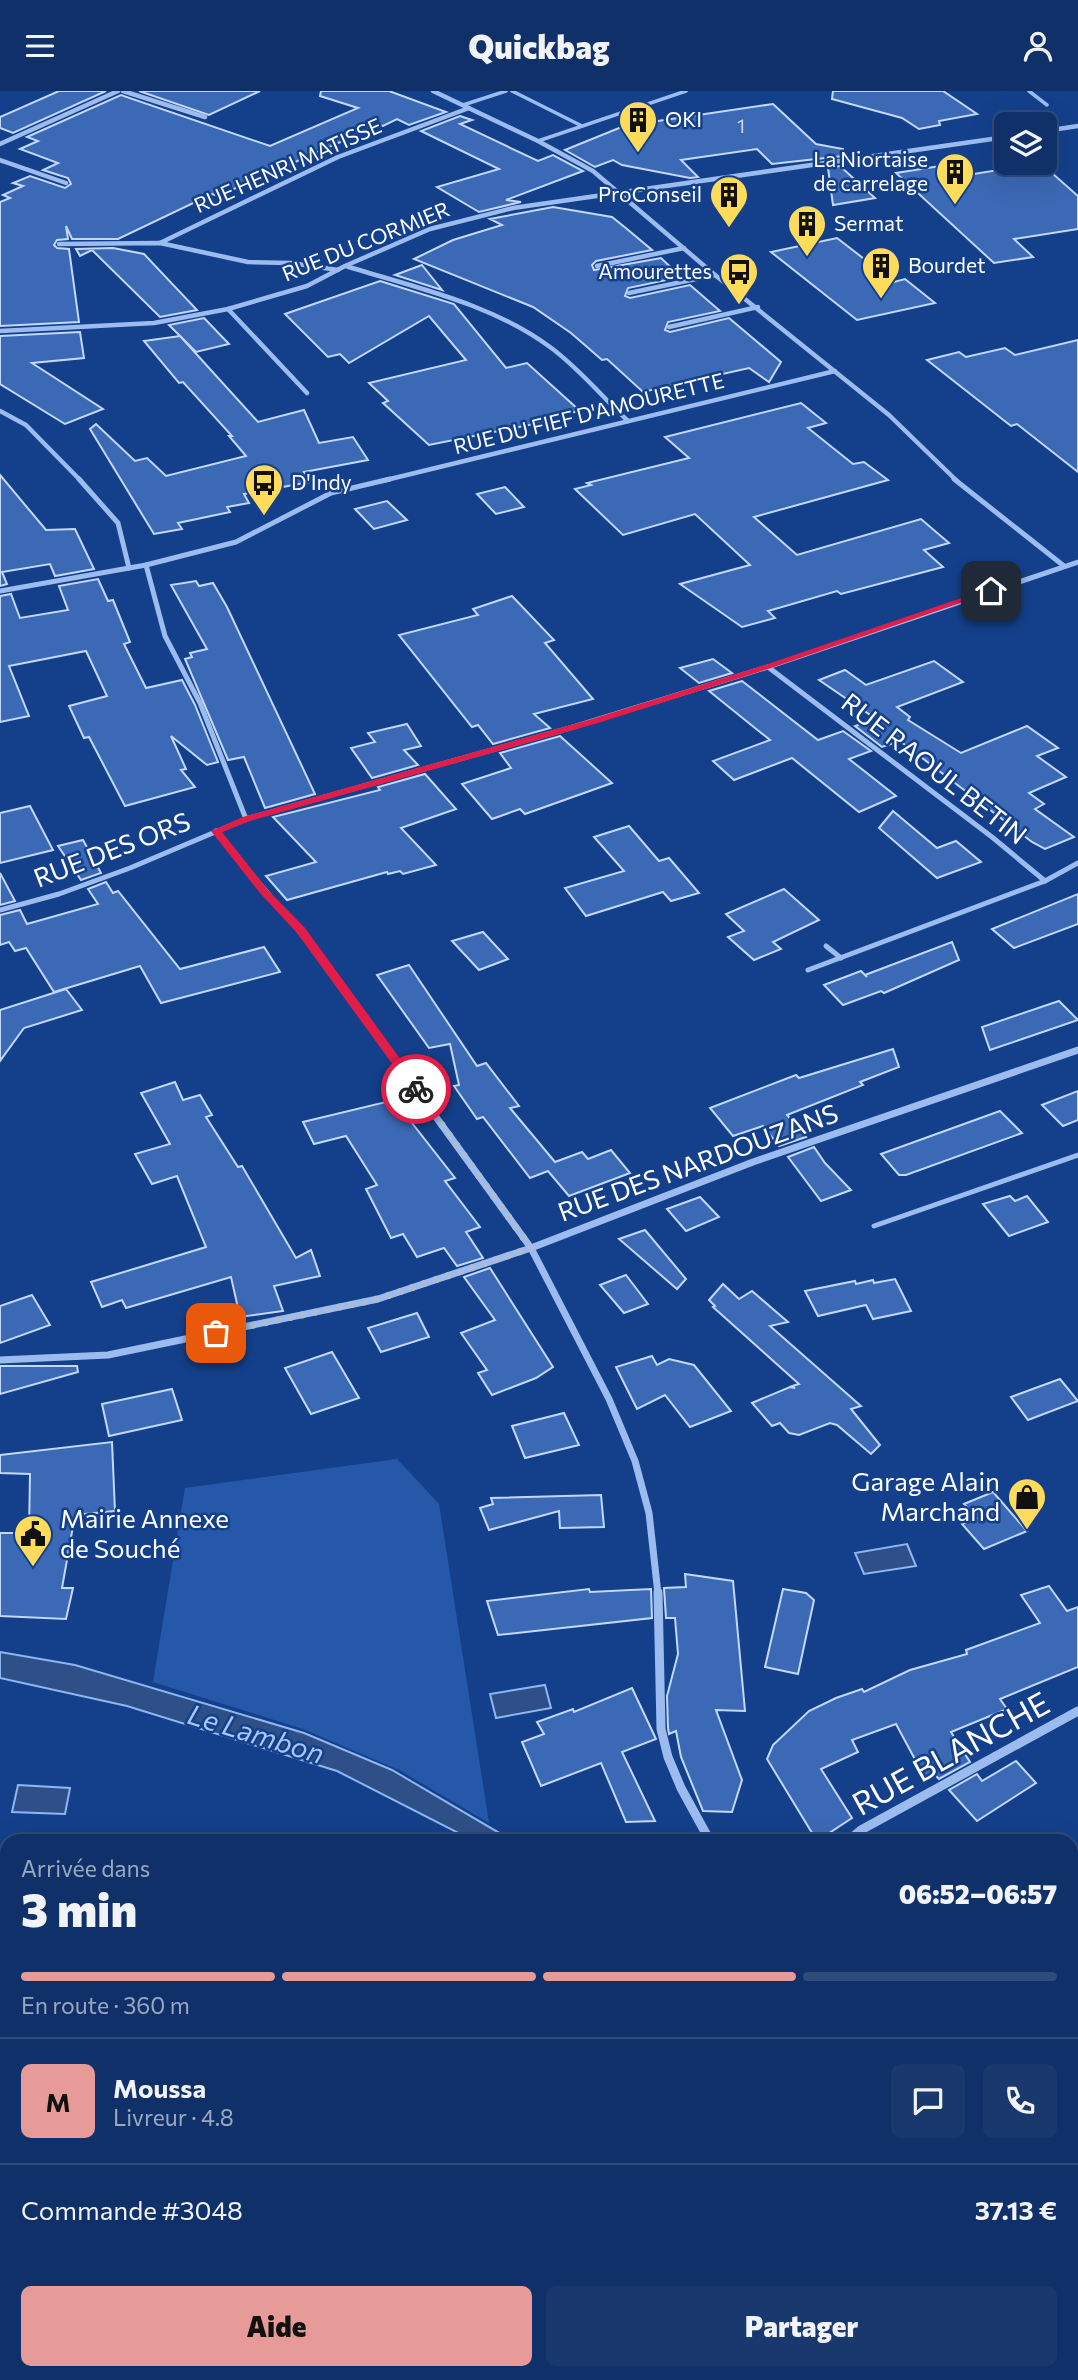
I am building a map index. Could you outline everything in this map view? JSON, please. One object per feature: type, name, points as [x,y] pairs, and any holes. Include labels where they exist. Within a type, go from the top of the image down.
[{"type":"street","points":[[0,143],[121,91],[205,117]]},
{"type":"street","points":[[433,91],[582,163],[715,275],[889,415],[939,466],[1033,544],[1064,566]]},
{"type":"street","name":"RUE HENRI MATISSE","points":[[160,243],[338,157],[466,106]]},
{"type":"street","points":[[1057,130],[1078,127]]},
{"type":"street","name":"RUE DU CORMIER","points":[[0,331],[154,323],[228,309],[307,286],[345,266],[430,229],[472,217],[994,139]]},
{"type":"street","points":[[0,160],[66,183]]},
{"type":"street","points":[[59,244],[160,243],[248,262],[291,263],[339,270]]},
{"type":"street","points":[[597,266],[684,248]]},
{"type":"street","points":[[345,266],[456,297],[483,307],[519,326],[551,347],[628,421]]},
{"type":"street","points":[[629,293],[715,275]]},
{"type":"street","points":[[668,327],[758,307]]},
{"type":"street","points":[[228,309],[307,393]]},
{"type":"street","name":"RUE DU FIEF D'AMOURETTE","points":[[0,591],[146,565],[236,542],[331,493],[835,371]]},
{"type":"street","points":[[0,411],[26,425],[66,464],[118,523],[128,568]]},
{"type":"street","name":"RUE DES ORS","points":[[0,911],[59,894],[130,868],[246,819],[570,728],[768,667],[1078,562]]},
{"type":"street","points":[[146,565],[165,636],[200,703],[246,819]]},
{"type":"street","name":"RUE RAOUL BETIN","points":[[768,667],[992,837],[1045,881]]},
{"type":"street","points":[[216,831],[264,891],[301,931],[531,1248],[610,1399],[635,1461],[649,1513],[656,1561],[662,1649],[661,1730],[667,1757],[706,1834]]},
{"type":"street","points":[[808,970],[1045,881],[1078,863]]},
{"type":"street","points":[[825,946],[841,958]]},
{"type":"street","name":"RUE DES NARDOUZANS","points":[[0,1360],[108,1356],[365,1302],[531,1248],[753,1162],[1078,1050]]},
{"type":"street","name":"RUE BLANCHE","points":[[857,1834],[1078,1711]]},
{"type":"lane","points":[[466,106],[506,91]]},
{"type":"lane","points":[[512,91],[582,126]]},
{"type":"lane","points":[[538,141],[686,91]]},
{"type":"lane","points":[[1029,91],[1047,105]]},
{"type":"lane","points":[[874,1226],[1078,1155]]},
{"type":"shaded area","points":[[397,1459],[439,1504],[489,1823],[399,1770],[303,1729],[153,1682],[185,1488]]},
{"type":"water","points":[[907,1544],[916,1566],[864,1574],[855,1553]]},
{"type":"water","name":"Le Lambon","points":[[0,1652],[75,1665],[304,1733],[392,1770],[501,1834],[460,1834],[337,1771],[127,1706],[0,1678]]},
{"type":"water","points":[[545,1685],[551,1708],[496,1718],[490,1694]]},
{"type":"water","points":[[18,1785],[70,1788],[65,1814],[12,1812]]},
{"type":"building","points":[[59,91],[106,91],[13,133],[0,128],[0,117]]},
{"type":"building","points":[[139,91],[260,91],[209,115]]},
{"type":"building","points":[[321,91],[389,91],[446,112],[409,125],[397,119],[383,126],[379,125],[218,196],[212,194],[118,239],[72,239],[66,226],[68,239],[57,240],[54,245],[57,248],[69,249],[79,322],[0,326],[0,202],[10,198],[3,195],[23,186],[13,183],[30,176],[65,188],[71,184],[68,178],[43,170],[58,163],[20,149],[38,141],[27,137],[121,95],[270,146],[358,108],[320,96]]},
{"type":"building","points":[[833,91],[943,91],[977,114],[939,121],[940,125],[919,129],[902,118],[832,99]]},
{"type":"building","points":[[773,104],[816,144],[843,149],[843,156],[772,164],[757,149],[681,160],[698,177],[690,178],[622,165],[613,160],[595,167],[565,150],[624,126]]},
{"type":"building","points":[[460,116],[472,120],[460,124],[538,161],[553,155],[583,171],[506,200],[521,202],[479,212],[437,187],[499,169],[421,131]]},
{"type":"building","points":[[840,166],[875,198],[833,205],[828,168]]},
{"type":"building","points":[[940,166],[954,169],[961,176],[994,171],[994,175],[1054,175],[1078,196],[1078,229],[1014,239],[1033,257],[994,263],[896,173]]},
{"type":"building","points":[[553,207],[612,217],[627,229],[652,250],[596,261],[592,265],[594,270],[661,258],[681,277],[628,288],[625,296],[630,298],[690,285],[720,311],[668,322],[665,330],[670,332],[729,318],[781,362],[769,382],[749,368],[643,392],[607,359],[602,360],[571,333],[533,307],[414,259],[453,240],[502,225],[490,219]]},
{"type":"building","points":[[837,238],[894,282],[905,279],[935,303],[857,320],[771,252]]},
{"type":"building","points":[[113,248],[144,254],[197,310],[160,317],[92,250],[80,256],[76,249]]},
{"type":"building","points":[[422,265],[442,290],[395,275]]},
{"type":"building","points":[[380,281],[454,304],[506,368],[527,363],[580,411],[540,419],[544,422],[429,445],[383,403],[388,401],[369,383],[466,360],[429,316],[349,363],[340,354],[328,357],[285,314]]},
{"type":"building","points":[[204,318],[229,344],[196,352],[169,325]]},
{"type":"building","points":[[80,332],[84,358],[32,363],[103,409],[65,424],[0,384],[0,336]]},
{"type":"building","points":[[180,336],[258,422],[304,410],[319,443],[353,437],[368,460],[304,472],[310,482],[244,494],[249,503],[227,507],[230,512],[178,523],[182,529],[154,534],[90,429],[96,424],[135,461],[147,458],[166,476],[246,456],[229,436],[232,436],[183,382],[179,383],[144,341]]},
{"type":"building","points":[[1078,340],[1078,472],[1017,424],[1011,426],[927,360],[959,352],[966,357],[1005,348],[1015,355]]},
{"type":"building","points":[[801,403],[826,423],[808,428],[853,464],[864,462],[888,480],[754,517],[797,555],[921,519],[949,543],[924,550],[943,567],[841,594],[837,591],[768,611],[775,618],[742,627],[680,584],[750,565],[695,514],[623,535],[575,489],[591,485],[587,483],[689,458],[665,437]]},
{"type":"building","points":[[0,475],[46,530],[75,529],[94,569],[55,576],[50,564],[2,572],[7,584],[0,586]]},
{"type":"building","points":[[505,487],[524,507],[496,514],[477,494]]},
{"type":"building","points":[[387,501],[407,520],[374,529],[355,509]]},
{"type":"building","points":[[98,579],[108,601],[113,600],[130,642],[124,644],[146,688],[182,680],[195,705],[218,762],[207,765],[171,736],[186,769],[181,770],[195,787],[125,806],[89,737],[84,738],[69,706],[107,696],[86,651],[9,666],[29,716],[0,722],[0,596],[11,594],[20,618],[68,610],[59,586]]},
{"type":"building","points":[[196,581],[199,586],[213,583],[227,607],[315,794],[265,808],[244,757],[228,760],[185,659],[192,657],[190,653],[207,649],[171,585]]},
{"type":"building","points":[[512,596],[554,640],[545,643],[593,699],[534,714],[550,728],[493,744],[478,725],[472,727],[399,635],[478,615],[473,609]]},
{"type":"building","points":[[713,659],[732,673],[699,683],[680,668]]},
{"type":"building","points":[[934,661],[963,682],[897,707],[910,717],[908,720],[961,753],[1027,726],[1058,748],[1037,756],[1066,777],[1029,793],[1044,804],[1035,809],[1074,837],[1045,849],[1032,842],[900,741],[882,747],[855,726],[872,720],[873,717],[819,680],[845,670],[866,685]]},
{"type":"building","points":[[742,681],[818,740],[843,731],[871,751],[849,759],[896,796],[859,812],[792,758],[734,780],[713,761],[770,740],[709,691]]},
{"type":"building","points":[[407,724],[421,746],[404,750],[418,765],[372,778],[351,748],[375,742],[368,733]]},
{"type":"building","points":[[560,736],[612,783],[525,814],[520,809],[492,819],[462,784],[511,768],[500,753]]},
{"type":"building","points":[[425,774],[456,809],[401,828],[436,865],[403,874],[400,871],[387,872],[287,900],[266,876],[316,862],[273,817],[380,790],[378,787]]},
{"type":"building","points":[[30,806],[53,850],[0,863],[0,813]]},
{"type":"building","points":[[893,811],[937,848],[956,841],[981,862],[937,878],[879,828]]},
{"type":"building","points":[[629,826],[659,861],[669,858],[699,893],[671,901],[663,892],[586,916],[565,888],[624,871],[594,837]]},
{"type":"building","points":[[83,840],[101,873],[81,880],[58,846]]},
{"type":"building","points":[[0,873],[15,901],[0,905]]},
{"type":"building","points":[[106,882],[113,893],[118,891],[180,969],[264,947],[280,972],[161,1003],[140,966],[54,992],[26,948],[15,951],[9,942],[0,945],[0,915],[20,910],[27,924],[98,904],[88,889]]},
{"type":"building","points":[[784,889],[819,920],[773,942],[781,949],[754,960],[728,937],[744,931],[726,914]]},
{"type":"building","points":[[1078,894],[1078,924],[1014,948],[992,929]]},
{"type":"building","points":[[483,932],[508,959],[479,970],[452,941]]},
{"type":"building","points":[[952,942],[959,960],[884,993],[881,991],[843,1005],[824,985],[861,971],[865,975]]},
{"type":"building","points":[[409,965],[477,1066],[486,1063],[519,1106],[510,1108],[555,1162],[582,1152],[588,1159],[611,1150],[630,1173],[569,1196],[548,1171],[530,1178],[483,1117],[477,1119],[454,1086],[459,1085],[450,1044],[429,1048],[377,975]]},
{"type":"building","points":[[66,989],[82,1010],[24,1028],[0,1061],[0,1010]]},
{"type":"building","points":[[1059,1001],[1078,1020],[990,1050],[982,1027]]},
{"type":"building","points":[[893,1049],[899,1067],[860,1082],[863,1085],[787,1115],[806,1137],[779,1146],[763,1126],[733,1136],[710,1108],[796,1075],[799,1078]]},
{"type":"building","points":[[175,1082],[183,1100],[200,1095],[212,1115],[206,1117],[238,1167],[242,1166],[296,1258],[311,1250],[320,1276],[274,1286],[283,1311],[240,1317],[231,1277],[126,1308],[122,1300],[102,1307],[91,1282],[206,1247],[177,1176],[152,1184],[135,1154],[170,1144],[141,1093]]},
{"type":"building","points":[[1078,1091],[1078,1120],[1063,1126],[1042,1105]]},
{"type":"building","points":[[394,1100],[455,1178],[445,1181],[480,1227],[466,1232],[483,1258],[457,1266],[444,1248],[417,1257],[403,1234],[391,1238],[366,1189],[377,1185],[346,1136],[314,1144],[303,1122]]},
{"type":"building","points":[[1000,1111],[1022,1133],[906,1175],[899,1175],[881,1154]]},
{"type":"building","points":[[814,1147],[851,1190],[821,1201],[788,1157]]},
{"type":"building","points":[[1010,1196],[1015,1201],[1027,1196],[1048,1222],[1009,1236],[983,1204]]},
{"type":"building","points":[[700,1197],[719,1217],[686,1231],[667,1209]]},
{"type":"building","points":[[645,1230],[686,1279],[677,1289],[619,1239]]},
{"type":"building","points":[[490,1268],[553,1367],[536,1378],[492,1395],[478,1373],[487,1370],[461,1333],[495,1320],[464,1277]]},
{"type":"building","points":[[626,1275],[648,1304],[624,1313],[600,1285]]},
{"type":"building","points":[[895,1279],[911,1311],[873,1319],[866,1305],[818,1316],[805,1291],[855,1281],[856,1284]]},
{"type":"building","points":[[723,1284],[739,1299],[752,1291],[788,1322],[770,1326],[861,1406],[851,1409],[880,1445],[871,1454],[837,1425],[830,1423],[799,1435],[789,1433],[780,1423],[772,1426],[752,1403],[790,1387],[795,1388],[792,1386],[799,1384],[713,1307],[715,1306],[709,1300]]},
{"type":"building","points":[[32,1295],[50,1325],[0,1343],[0,1306]]},
{"type":"building","points":[[417,1313],[429,1337],[381,1352],[368,1328]]},
{"type":"building","points":[[332,1352],[359,1398],[311,1414],[285,1368]]},
{"type":"building","points":[[652,1356],[657,1365],[669,1359],[694,1365],[731,1411],[690,1427],[665,1395],[637,1409],[616,1367]]},
{"type":"building","points":[[0,1366],[77,1366],[78,1372],[0,1394]]},
{"type":"building","points":[[1060,1379],[1078,1401],[1028,1420],[1011,1397]]},
{"type":"building","points":[[172,1389],[182,1420],[109,1436],[102,1404]]},
{"type":"building","points":[[564,1413],[579,1445],[525,1458],[512,1426]]},
{"type":"building","points":[[112,1442],[115,1511],[75,1515],[62,1588],[73,1588],[66,1619],[0,1616],[0,1533],[29,1533],[30,1474],[0,1473],[0,1455]]},
{"type":"building","points":[[993,1492],[1027,1531],[984,1549],[962,1524],[976,1518],[964,1504]]},
{"type":"building","points":[[601,1495],[604,1527],[560,1528],[559,1511],[489,1530],[480,1508],[493,1504],[491,1498]]},
{"type":"building","points":[[685,1574],[733,1581],[745,1711],[716,1710],[742,1780],[732,1812],[703,1811],[681,1757],[676,1731],[669,1734],[667,1696],[678,1654],[675,1618],[666,1618],[664,1588],[686,1587]]},
{"type":"building","points":[[1049,1586],[1067,1611],[1078,1607],[1078,1667],[1000,1699],[1007,1709],[951,1732],[970,1762],[939,1779],[933,1773],[925,1778],[896,1724],[852,1740],[858,1752],[821,1769],[852,1818],[828,1834],[813,1834],[767,1759],[773,1745],[809,1711],[836,1698],[862,1689],[864,1692],[910,1670],[967,1654],[966,1650],[1040,1623],[1021,1595]]},
{"type":"building","points":[[589,1589],[590,1592],[651,1589],[652,1618],[498,1635],[487,1601]]},
{"type":"building","points":[[783,1589],[806,1593],[814,1600],[798,1674],[765,1667]]},
{"type":"building","points":[[632,1688],[656,1739],[622,1752],[655,1821],[626,1822],[601,1763],[541,1786],[522,1742],[544,1734],[537,1722],[573,1709],[574,1712]]},
{"type":"building","points":[[1016,1761],[1036,1783],[977,1821],[949,1790],[977,1774],[982,1781]]},
{"type":"way so far","points":[[216,1333],[378,1299],[531,1248],[416,1089]]},
{"type":"place","name":"OKI","points":[[638,154]]},
{"type":"place","name":"La Niortaise de carrelage","points":[[955,206]]},
{"type":"place","name":"ProConseil","points":[[729,229]]},
{"type":"place","name":"Sermat","points":[[807,258]]},
{"type":"place","name":"Bourdet","points":[[881,300]]},
{"type":"place","name":"Amourettes","points":[[739,306]]},
{"type":"place","name":"D'Indy","points":[[264,517]]},
{"type":"place","name":"Garage Alain Marchand","points":[[1027,1531]]},
{"type":"place","name":"Mairie Annexe de Souché","points":[[33,1568]]},
{"type":"route","points":[[416,1089],[301,931],[264,891],[216,831],[246,819],[595,721],[768,667],[991,591]]}]
